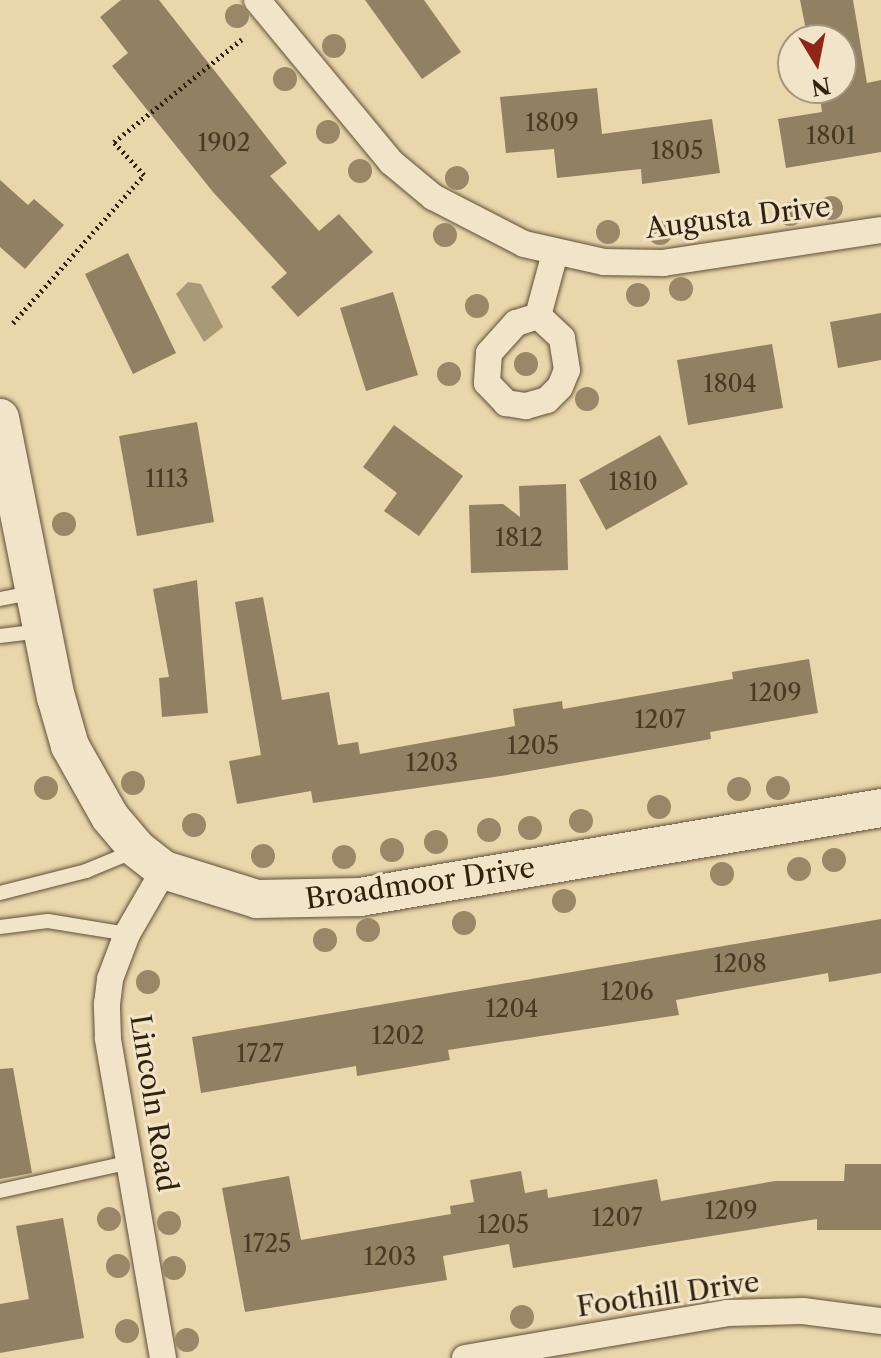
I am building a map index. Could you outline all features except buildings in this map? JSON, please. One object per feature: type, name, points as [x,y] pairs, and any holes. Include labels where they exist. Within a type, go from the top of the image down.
[{"type":"street","name":"Augusta Drive","points":[[257,0],[391,162],[433,197],[478,225],[555,253],[663,263],[881,230]]},
{"type":"street","points":[[538,316],[555,253]]},
{"type":"street","points":[[0,418],[18,595],[43,631],[70,746],[110,817],[151,860]]},
{"type":"street","name":"Broadmoor Drive","points":[[151,860],[257,899],[360,897],[881,808]]},
{"type":"street","name":"Lincoln Road","points":[[151,860],[107,1004],[108,1038],[163,1358]]},
{"type":"street","name":"Foothill Drive","points":[[465,1358],[727,1313],[803,1311],[881,1321]]},
{"type":"lane","points":[[0,636],[43,631]]},
{"type":"lane","points":[[0,893],[86,871],[151,860]]},
{"type":"lane","points":[[0,927],[48,921],[127,934]]},
{"type":"lane","points":[[0,1191],[131,1162]]},
{"type":"path","points":[[13,323],[144,175],[114,142],[242,39]]},
{"type":"shaded area","points":[[188,282],[201,284],[223,327],[204,342],[176,294]]}]
